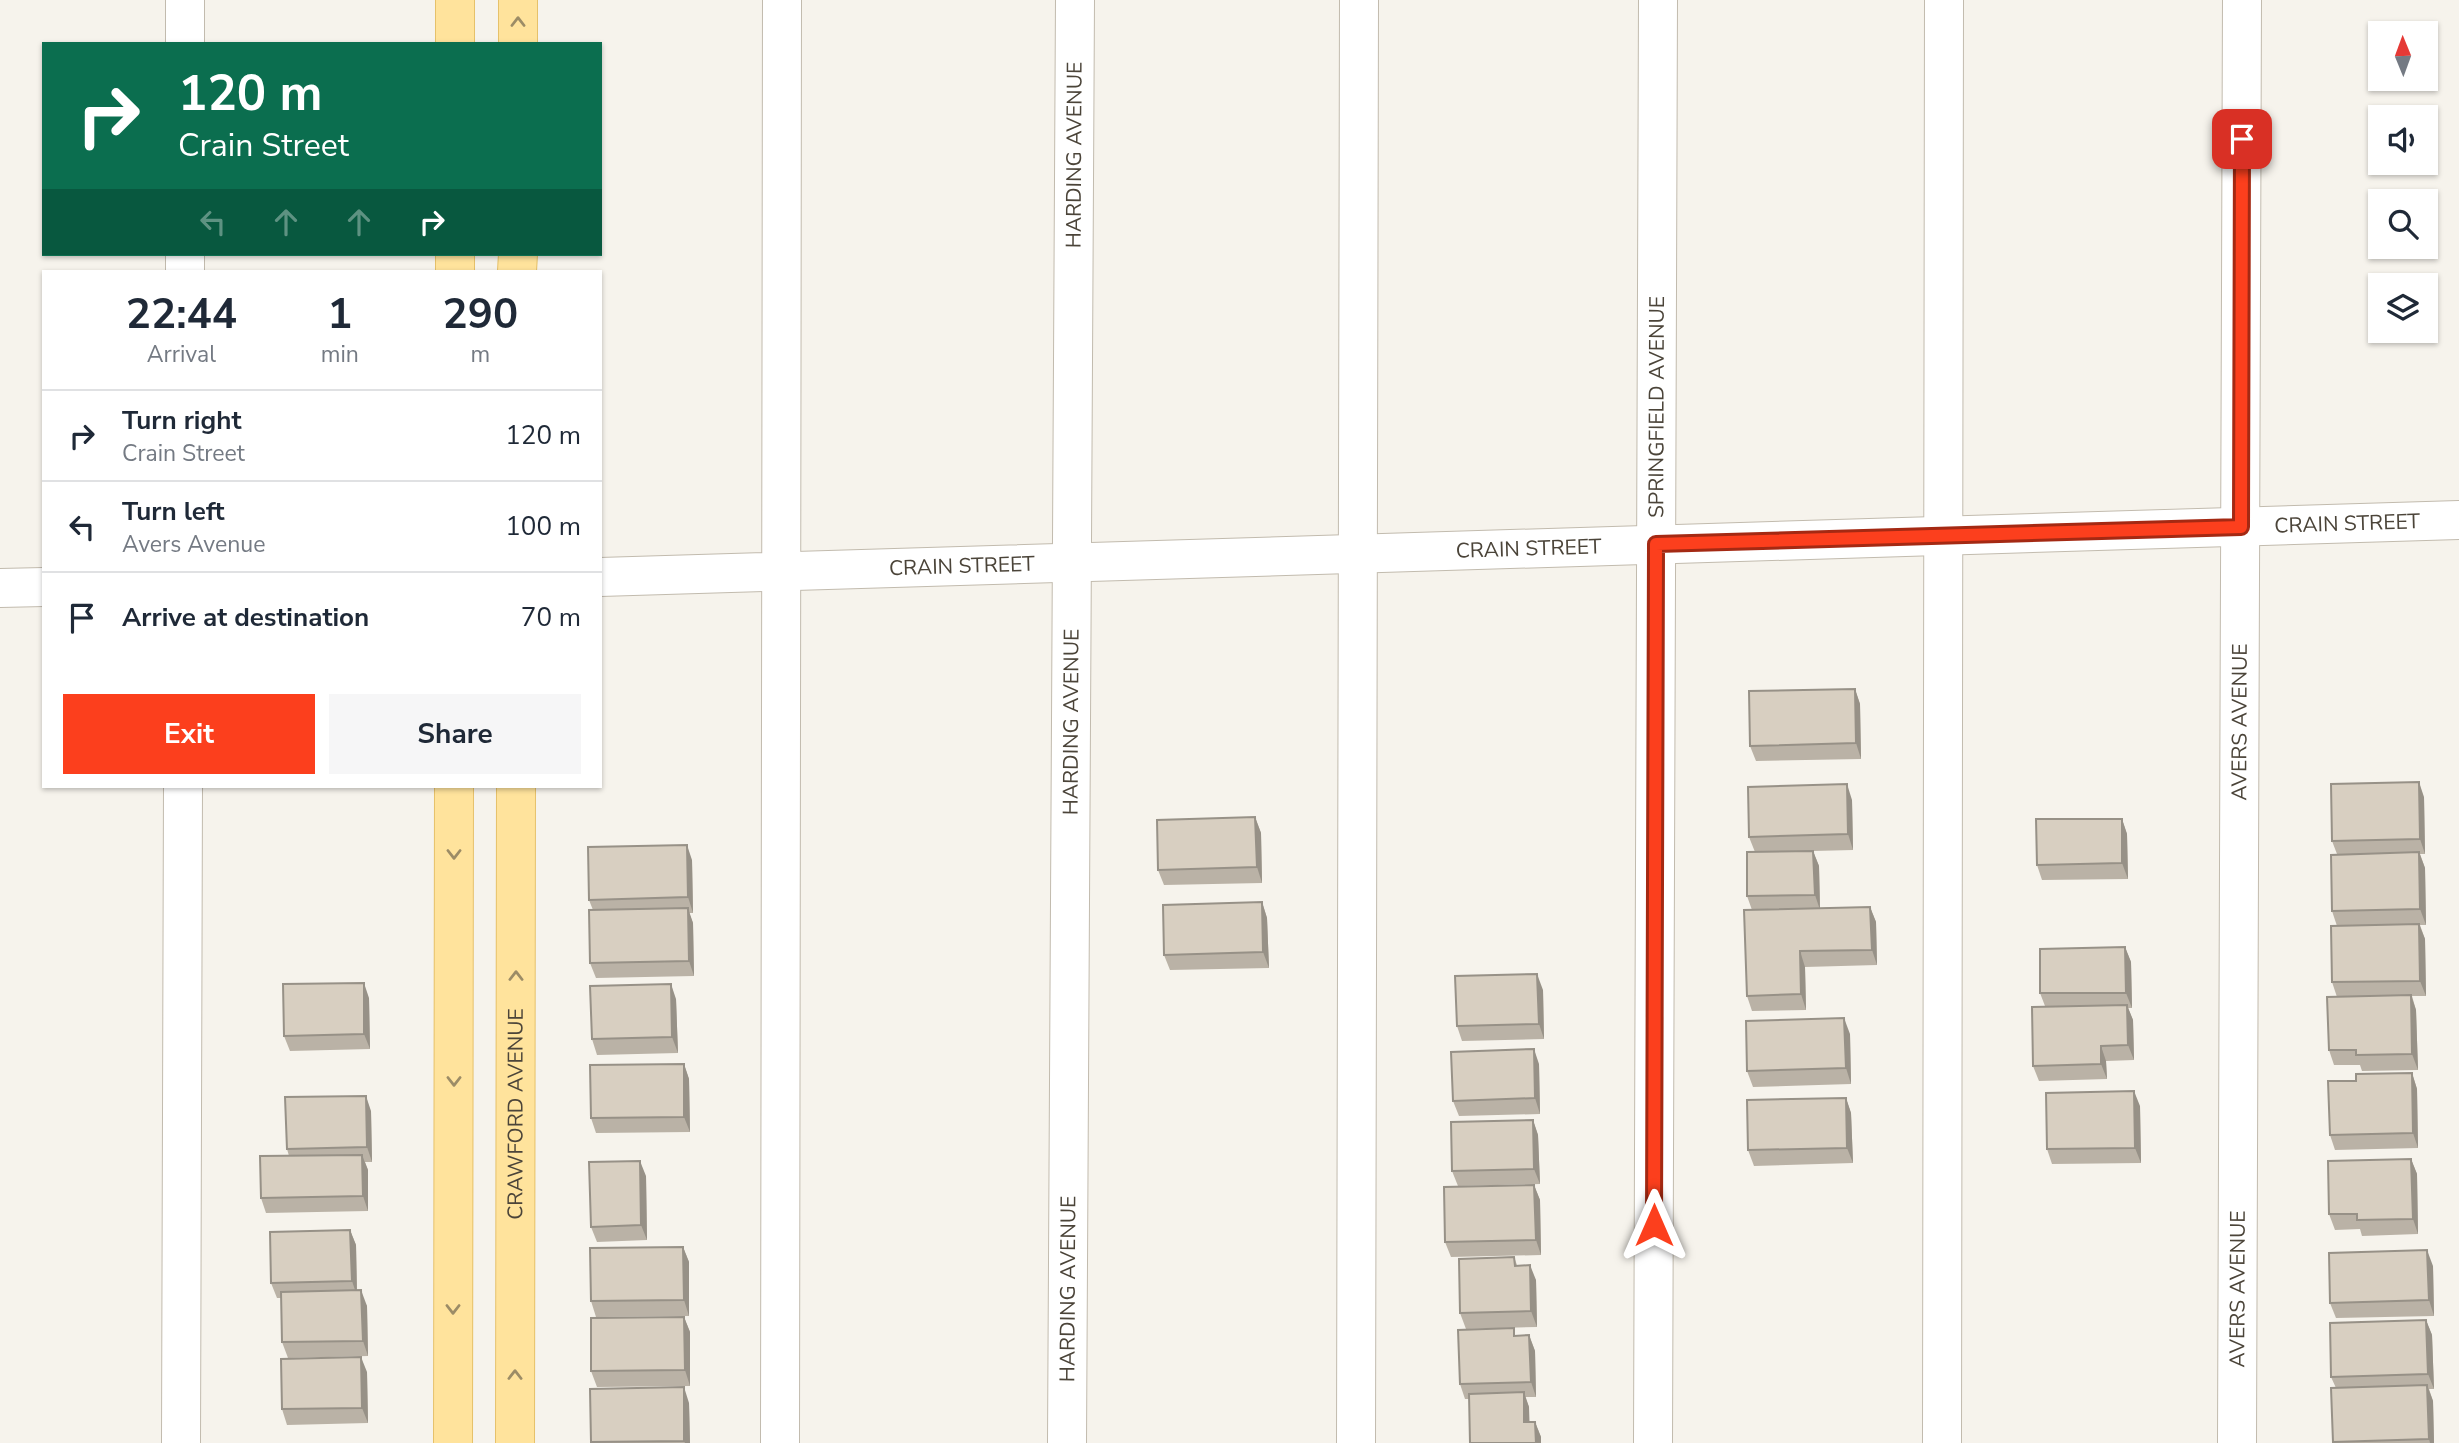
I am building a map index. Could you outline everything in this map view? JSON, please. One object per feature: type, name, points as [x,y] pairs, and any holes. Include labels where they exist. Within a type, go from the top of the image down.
[{"type":"main road","points":[[455,0],[455,42]]},
{"type":"main road","points":[[518,0],[518,42]]},
{"type":"main road","points":[[453,1443],[454,788]]},
{"type":"main road","name":"CRAWFORD AVENUE","points":[[515,1443],[516,788]]},
{"type":"street","points":[[185,0],[185,42]]},
{"type":"street","points":[[780,1443],[782,0]]},
{"type":"street","name":"HARDING AVENUE","points":[[1067,1443],[1075,0]]},
{"type":"street","points":[[1356,1443],[1359,0]]},
{"type":"street","name":"SPRINGFIELD AVENUE","points":[[1653,1443],[1658,0]]},
{"type":"street","points":[[1942,1443],[1944,0]]},
{"type":"street","name":"AVERS AVENUE","points":[[2237,1443],[2242,0]]},
{"type":"street","name":"CRAIN STREET","points":[[602,577],[2459,520]]},
{"type":"street","points":[[0,588],[42,587]]},
{"type":"street","points":[[181,1443],[183,788]]},
{"type":"building","points":[[1855,689],[1856,743],[1750,746],[1749,691]]},
{"type":"building","points":[[2419,782],[2420,839],[2332,841],[2331,784]]},
{"type":"building","points":[[1847,784],[1848,834],[1749,837],[1748,787]]},
{"type":"building","points":[[1255,817],[1257,867],[1158,870],[1157,820]]},
{"type":"building","points":[[2036,819],[2122,819],[2122,863],[2037,865]]},
{"type":"building","points":[[687,845],[688,897],[589,900],[588,847]]},
{"type":"building","points":[[1813,851],[1815,895],[1747,896],[1747,852]]},
{"type":"building","points":[[2419,852],[2420,909],[2332,911],[2331,855]]},
{"type":"building","points":[[1262,902],[1263,952],[1164,955],[1163,905]]},
{"type":"building","points":[[1870,907],[1872,950],[1800,951],[1801,994],[1747,996],[1744,910]]},
{"type":"building","points":[[688,908],[689,961],[590,963],[589,910]]},
{"type":"building","points":[[2419,924],[2420,981],[2332,982],[2331,926]]},
{"type":"building","points":[[2125,947],[2126,993],[2040,993],[2040,949]]},
{"type":"building","points":[[1537,974],[1539,1024],[1457,1026],[1455,976]]},
{"type":"building","points":[[364,983],[364,1034],[284,1036],[283,984]]},
{"type":"building","points":[[671,984],[672,1037],[592,1039],[590,986]]},
{"type":"building","points":[[2411,995],[2412,1054],[2356,1055],[2356,1050],[2329,1050],[2327,997]]},
{"type":"building","points":[[2127,1005],[2128,1045],[2101,1046],[2101,1064],[2033,1066],[2032,1007]]},
{"type":"building","points":[[1844,1018],[1846,1068],[1747,1071],[1746,1021]]},
{"type":"building","points":[[1534,1049],[1535,1098],[1453,1101],[1451,1052]]},
{"type":"building","points":[[684,1064],[684,1117],[591,1118],[590,1065]]},
{"type":"building","points":[[2412,1073],[2413,1133],[2330,1135],[2328,1081],[2356,1081],[2356,1074]]},
{"type":"building","points":[[2134,1091],[2135,1148],[2047,1149],[2046,1093]]},
{"type":"building","points":[[366,1096],[367,1147],[287,1149],[285,1097]]},
{"type":"building","points":[[1846,1098],[1847,1148],[1748,1150],[1747,1100]]},
{"type":"building","points":[[1533,1120],[1534,1169],[1452,1171],[1451,1122]]},
{"type":"building","points":[[362,1155],[363,1196],[261,1198],[260,1156]]},
{"type":"building","points":[[2411,1159],[2413,1219],[2357,1220],[2357,1214],[2329,1214],[2328,1161]]},
{"type":"building","points":[[640,1161],[641,1225],[591,1227],[589,1162]]},
{"type":"building","points":[[1534,1185],[1536,1240],[1445,1242],[1444,1187]]},
{"type":"building","points":[[350,1230],[352,1281],[271,1283],[270,1232]]},
{"type":"building","points":[[683,1247],[684,1300],[591,1301],[590,1248]]},
{"type":"building","points":[[2427,1250],[2429,1300],[2330,1303],[2329,1253]]},
{"type":"building","points":[[1514,1257],[1515,1266],[1530,1265],[1531,1311],[1460,1313],[1459,1259]]},
{"type":"building","points":[[361,1290],[363,1341],[282,1342],[281,1292]]},
{"type":"building","points":[[684,1317],[685,1370],[591,1371],[591,1318]]},
{"type":"building","points":[[2426,1320],[2428,1374],[2331,1377],[2330,1323]]},
{"type":"building","points":[[1514,1328],[1514,1336],[1529,1335],[1531,1382],[1460,1384],[1458,1330]]},
{"type":"building","points":[[361,1357],[362,1408],[282,1409],[281,1359]]},
{"type":"building","points":[[2427,1385],[2429,1439],[2333,1442],[2331,1388]]},
{"type":"building","points":[[684,1387],[684,1441],[591,1442],[590,1389]]},
{"type":"building","points":[[1524,1392],[1524,1422],[1535,1422],[1536,1443],[1470,1443],[1469,1394]]},
{"type":"route","points":[[1654,1225],[1656,544],[2241,527],[2242,139]]}]
